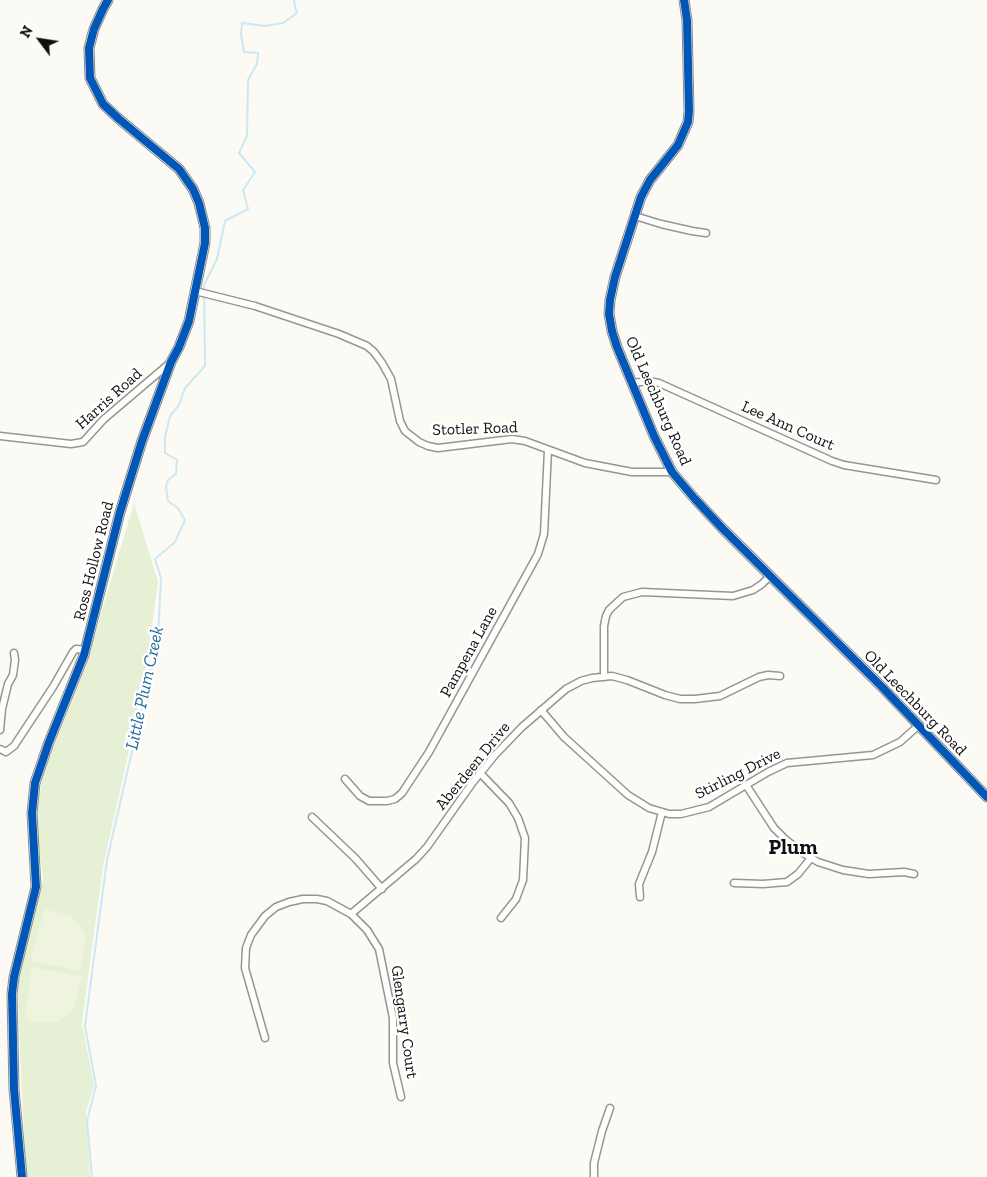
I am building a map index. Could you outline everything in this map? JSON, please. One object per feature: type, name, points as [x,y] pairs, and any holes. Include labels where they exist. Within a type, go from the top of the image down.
[{"type":"street","name":"Ross Hollow Road","points":[[22,1177],[14,1089],[12,994],[14,977],[36,887],[32,830],[33,796],[40,765],[85,650],[120,512],[142,442],[198,292],[205,243],[205,228],[199,203],[193,189],[179,168],[103,104],[90,78],[89,48],[94,29],[108,0]]},
{"type":"street","name":"Old Leechburg Road","points":[[684,0],[688,20],[688,122],[678,146],[650,180],[641,197],[615,277],[609,314],[617,347],[654,436],[672,472],[695,499],[882,687],[987,797]]},
{"type":"street","points":[[635,216],[661,224],[706,233]]},
{"type":"street","name":"Stotler Road","points":[[198,292],[255,306],[347,337],[367,346],[374,352],[391,379],[395,392],[396,409],[405,431],[419,442],[438,448],[512,439],[525,441],[585,464],[632,472],[672,472]]},
{"type":"street","name":"Harris Road","points":[[0,436],[71,444],[83,442],[113,411],[171,362]]},
{"type":"street","name":"Lee Ann Court","points":[[633,383],[648,381],[660,383],[844,465],[936,480]]},
{"type":"street","name":"Pampena Lane","points":[[345,779],[360,796],[369,801],[395,799],[402,793],[429,752],[538,554],[544,534],[548,450]]},
{"type":"street","points":[[604,677],[604,626],[609,610],[622,597],[642,592],[733,596],[753,590],[770,576]]},
{"type":"street","points":[[0,749],[6,752],[14,746],[49,694],[73,652],[76,649],[85,650]]},
{"type":"street","points":[[0,730],[2,709],[8,684],[13,675],[14,653]]},
{"type":"street","name":"Aberdeen Drive","points":[[351,914],[416,859],[427,847],[480,773],[502,748],[541,710],[566,689],[582,681],[612,676],[628,680],[665,695],[695,699],[720,696],[759,677],[768,675],[780,676]]},
{"type":"street","name":"Stirling Drive","points":[[541,710],[564,737],[628,795],[650,808],[662,812],[681,814],[709,807],[787,763],[873,755],[900,742],[918,726]]},
{"type":"street","points":[[480,773],[509,803],[518,818],[525,838],[523,880],[516,899],[501,918]]},
{"type":"street","points":[[746,785],[774,828],[785,839],[811,858],[843,870],[869,874],[904,872],[914,874]]},
{"type":"street","points":[[640,897],[639,884],[652,852],[662,812]]},
{"type":"street","points":[[312,817],[356,859],[382,888]]},
{"type":"street","points":[[734,883],[763,884],[787,882],[798,874],[811,858]]},
{"type":"street","name":"Glengarry Court","points":[[265,1038],[245,968],[246,948],[258,924],[276,907],[303,899],[327,901],[351,914],[366,930],[379,949],[393,1018],[393,1063],[401,1097]]},
{"type":"street","points":[[594,1177],[594,1163],[610,1108]]},
{"type":"green space","points":[[134,503],[158,582],[144,683],[103,866],[82,1023],[94,1086],[86,1112],[90,1177],[26,1177],[17,984],[43,879],[36,819],[43,773],[87,661]]},
{"type":"green space","points":[[45,909],[71,916],[82,929],[86,938],[80,971],[32,961],[31,956]]},
{"type":"green space","points":[[34,967],[82,977],[74,1009],[58,1022],[46,1023],[25,1020],[31,972]]},
{"type":"waterway","name":"Little Plum Creek","points":[[92,1177],[87,1121],[96,1086],[85,1026],[107,860],[158,638],[161,578],[155,559],[175,542],[185,520],[178,508],[168,501],[166,486],[168,480],[176,474],[177,460],[165,453],[165,437],[170,416],[179,405],[185,388],[205,366],[204,285],[217,259],[225,221],[248,209],[243,190],[255,172],[239,153],[247,136],[248,80],[257,64],[258,53],[244,52],[241,35],[242,23],[265,26],[283,23],[297,13],[295,0]]},
{"type":"cycle path","points":[[22,1177],[14,1089],[12,994],[14,977],[36,887],[32,813],[35,783],[49,742],[84,655],[120,512],[142,441],[171,362],[189,321],[205,243],[205,228],[199,203],[193,189],[179,169],[103,104],[90,78],[89,48],[94,29],[108,0]]},
{"type":"cycle path","points":[[684,0],[687,20],[688,122],[678,145],[650,180],[641,197],[615,277],[609,314],[617,347],[654,436],[672,472],[722,528],[882,687],[987,797]]},
{"type":"district","name":"Plum","points":[[793,848]]}]
